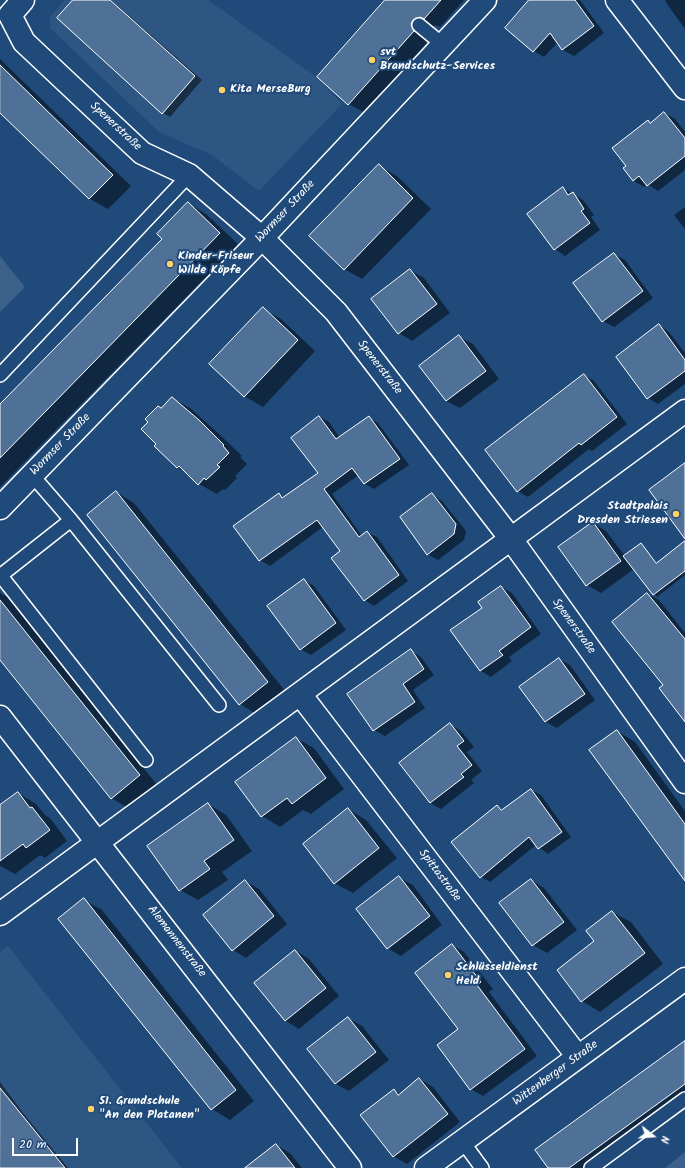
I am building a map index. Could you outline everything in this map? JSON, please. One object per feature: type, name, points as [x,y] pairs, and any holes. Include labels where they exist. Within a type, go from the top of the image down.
[{"type":"street","name":"Wormser Straße","points":[[0,508],[262,238],[442,44],[485,0]]},
{"type":"street","points":[[617,0],[685,88]]},
{"type":"street","name":"Spenerstraße","points":[[17,8],[24,42],[142,153],[189,175],[262,238],[336,312],[511,539],[685,782]]},
{"type":"street","points":[[0,914],[685,411]]},
{"type":"street","name":"Spittastraße","points":[[300,694],[578,1057]]},
{"type":"street","name":"Alemannenstraße","points":[[0,717],[99,842],[350,1168]]},
{"type":"street","name":"Wittenberger Straße","points":[[426,1168],[685,979]]},
{"type":"lane","points":[[419,25],[442,44]]},
{"type":"lane","points":[[0,375],[189,175]]},
{"type":"lane","points":[[32,475],[71,520],[219,704]]},
{"type":"lane","points":[[71,520],[0,576],[146,760]]},
{"type":"lane","points":[[591,1168],[685,1099]]},
{"type":"lane","points":[[463,1142],[482,1168]]},
{"type":"shaded area","name":"Kita MerseBurg","points":[[65,0],[208,0],[315,76],[342,104],[259,191],[212,155],[159,132],[50,28],[50,17]]},
{"type":"shaded area","points":[[0,256],[25,287],[0,312]]},
{"type":"shaded area","name":"51. Grundschule \"An den Platanen\"","points":[[8,946],[182,1168],[0,1168],[0,952]]},
{"type":"shaded area","points":[[685,1152],[685,1168],[665,1168]]},
{"type":"building","points":[[73,0],[110,0],[195,76],[162,114],[57,18]]},
{"type":"building","points":[[385,0],[441,0],[424,19],[420,17],[413,20],[411,24],[414,31],[348,105],[317,77]]},
{"type":"building","points":[[529,0],[575,0],[594,26],[562,50],[550,33],[533,52],[505,28]]},
{"type":"building","points":[[0,65],[113,175],[89,199],[0,113]]},
{"type":"building","points":[[664,112],[685,138],[685,156],[647,186],[639,176],[633,181],[623,168],[626,166],[612,148],[648,120],[650,123]]},
{"type":"building","points":[[379,164],[413,198],[344,270],[309,236]]},
{"type":"building","points":[[563,187],[568,195],[573,192],[584,209],[581,211],[590,223],[554,250],[527,214]]},
{"type":"building","points":[[188,202],[220,233],[0,458],[0,404],[162,239],[157,234]]},
{"type":"building","points":[[614,253],[643,291],[602,322],[573,283]]},
{"type":"building","points":[[410,269],[437,304],[398,334],[371,299]]},
{"type":"building","points":[[263,307],[298,340],[244,397],[209,364]]},
{"type":"building","points":[[659,324],[685,360],[685,371],[647,399],[616,357]]},
{"type":"building","points":[[459,335],[486,371],[446,401],[419,366]]},
{"type":"building","points":[[584,374],[617,417],[581,445],[579,443],[517,492],[485,450]]},
{"type":"building","points":[[172,397],[199,420],[224,445],[223,446],[229,453],[217,465],[220,467],[206,480],[204,478],[198,485],[179,466],[177,468],[154,446],[156,444],[141,429],[148,422],[145,419],[158,406],[161,408]]},
{"type":"building","points":[[319,416],[336,439],[369,416],[400,459],[364,484],[352,468],[324,489],[359,537],[367,531],[399,575],[364,601],[331,558],[340,551],[317,520],[259,561],[233,526],[279,493],[282,498],[318,473],[291,438]]},
{"type":"building","name":"Stadtpalais Dresden Striesen","points":[[685,463],[685,539],[649,490]]},
{"type":"building","points":[[116,491],[268,682],[239,705],[87,515]]},
{"type":"building","points":[[432,493],[456,524],[454,534],[427,555],[400,517]]},
{"type":"building","points":[[593,522],[621,561],[586,586],[558,547]]},
{"type":"building","points":[[685,541],[685,571],[653,595],[623,556],[641,543],[656,563]]},
{"type":"building","points":[[304,579],[336,623],[300,650],[267,606]]},
{"type":"building","points":[[501,586],[531,627],[499,651],[503,655],[480,671],[450,630],[482,608],[478,602]]},
{"type":"building","points":[[647,593],[685,639],[685,722],[659,688],[663,685],[612,622]]},
{"type":"building","points":[[0,600],[140,775],[111,799],[0,660]]},
{"type":"building","points":[[411,649],[424,669],[403,684],[415,702],[373,731],[347,694]]},
{"type":"building","points":[[559,658],[585,694],[545,722],[519,687]]},
{"type":"building","points":[[450,723],[464,741],[457,746],[472,765],[461,774],[464,777],[430,803],[399,763]]},
{"type":"building","points":[[617,730],[685,824],[685,881],[589,750]]},
{"type":"building","points":[[296,737],[326,778],[292,804],[287,798],[261,817],[235,782]]},
{"type":"building","points":[[531,789],[562,832],[538,849],[529,837],[480,878],[451,842],[497,805],[501,810]]},
{"type":"building","points":[[18,792],[50,830],[26,848],[23,844],[0,861],[0,805]]},
{"type":"building","points":[[208,803],[234,840],[204,861],[210,869],[179,891],[147,846]]},
{"type":"building","points":[[348,808],[379,848],[334,884],[303,844]]},
{"type":"building","points":[[399,876],[430,916],[387,949],[356,909]]},
{"type":"building","points":[[531,879],[564,922],[532,946],[499,903]]},
{"type":"building","points":[[245,880],[274,916],[232,951],[203,915]]},
{"type":"building","points":[[84,898],[236,1090],[211,1110],[58,919]]},
{"type":"building","points":[[612,911],[645,953],[581,1002],[557,970],[594,941],[586,931]]},
{"type":"building","points":[[452,944],[481,982],[477,985],[525,1049],[470,1090],[437,1045],[458,1029],[415,973]]},
{"type":"building","points":[[295,950],[326,988],[285,1021],[254,983]]},
{"type":"building","points":[[348,1017],[376,1052],[335,1084],[307,1049]]},
{"type":"building","points":[[685,1041],[685,1084],[569,1168],[548,1168],[535,1150]]},
{"type":"building","points":[[419,1078],[448,1114],[393,1157],[360,1115],[394,1089],[398,1095]]},
{"type":"building","points":[[0,1088],[65,1168],[0,1168]]},
{"type":"building","points":[[276,1144],[295,1168],[245,1168]]},
{"type":"place","name":"svt Brandschutz-Services","points":[[372,60]]},
{"type":"place","name":"Kita MerseBurg","points":[[222,90]]},
{"type":"place","name":"Kinder-Friseur Wilde Köpfe","points":[[170,264]]},
{"type":"place","name":"Stadtpalais Dresden Striesen","points":[[676,514]]},
{"type":"place","name":"Schlüsseldienst Held","points":[[448,975]]},
{"type":"place","name":"51. Grundschule \"An den Platanen\"","points":[[91,1109]]}]
